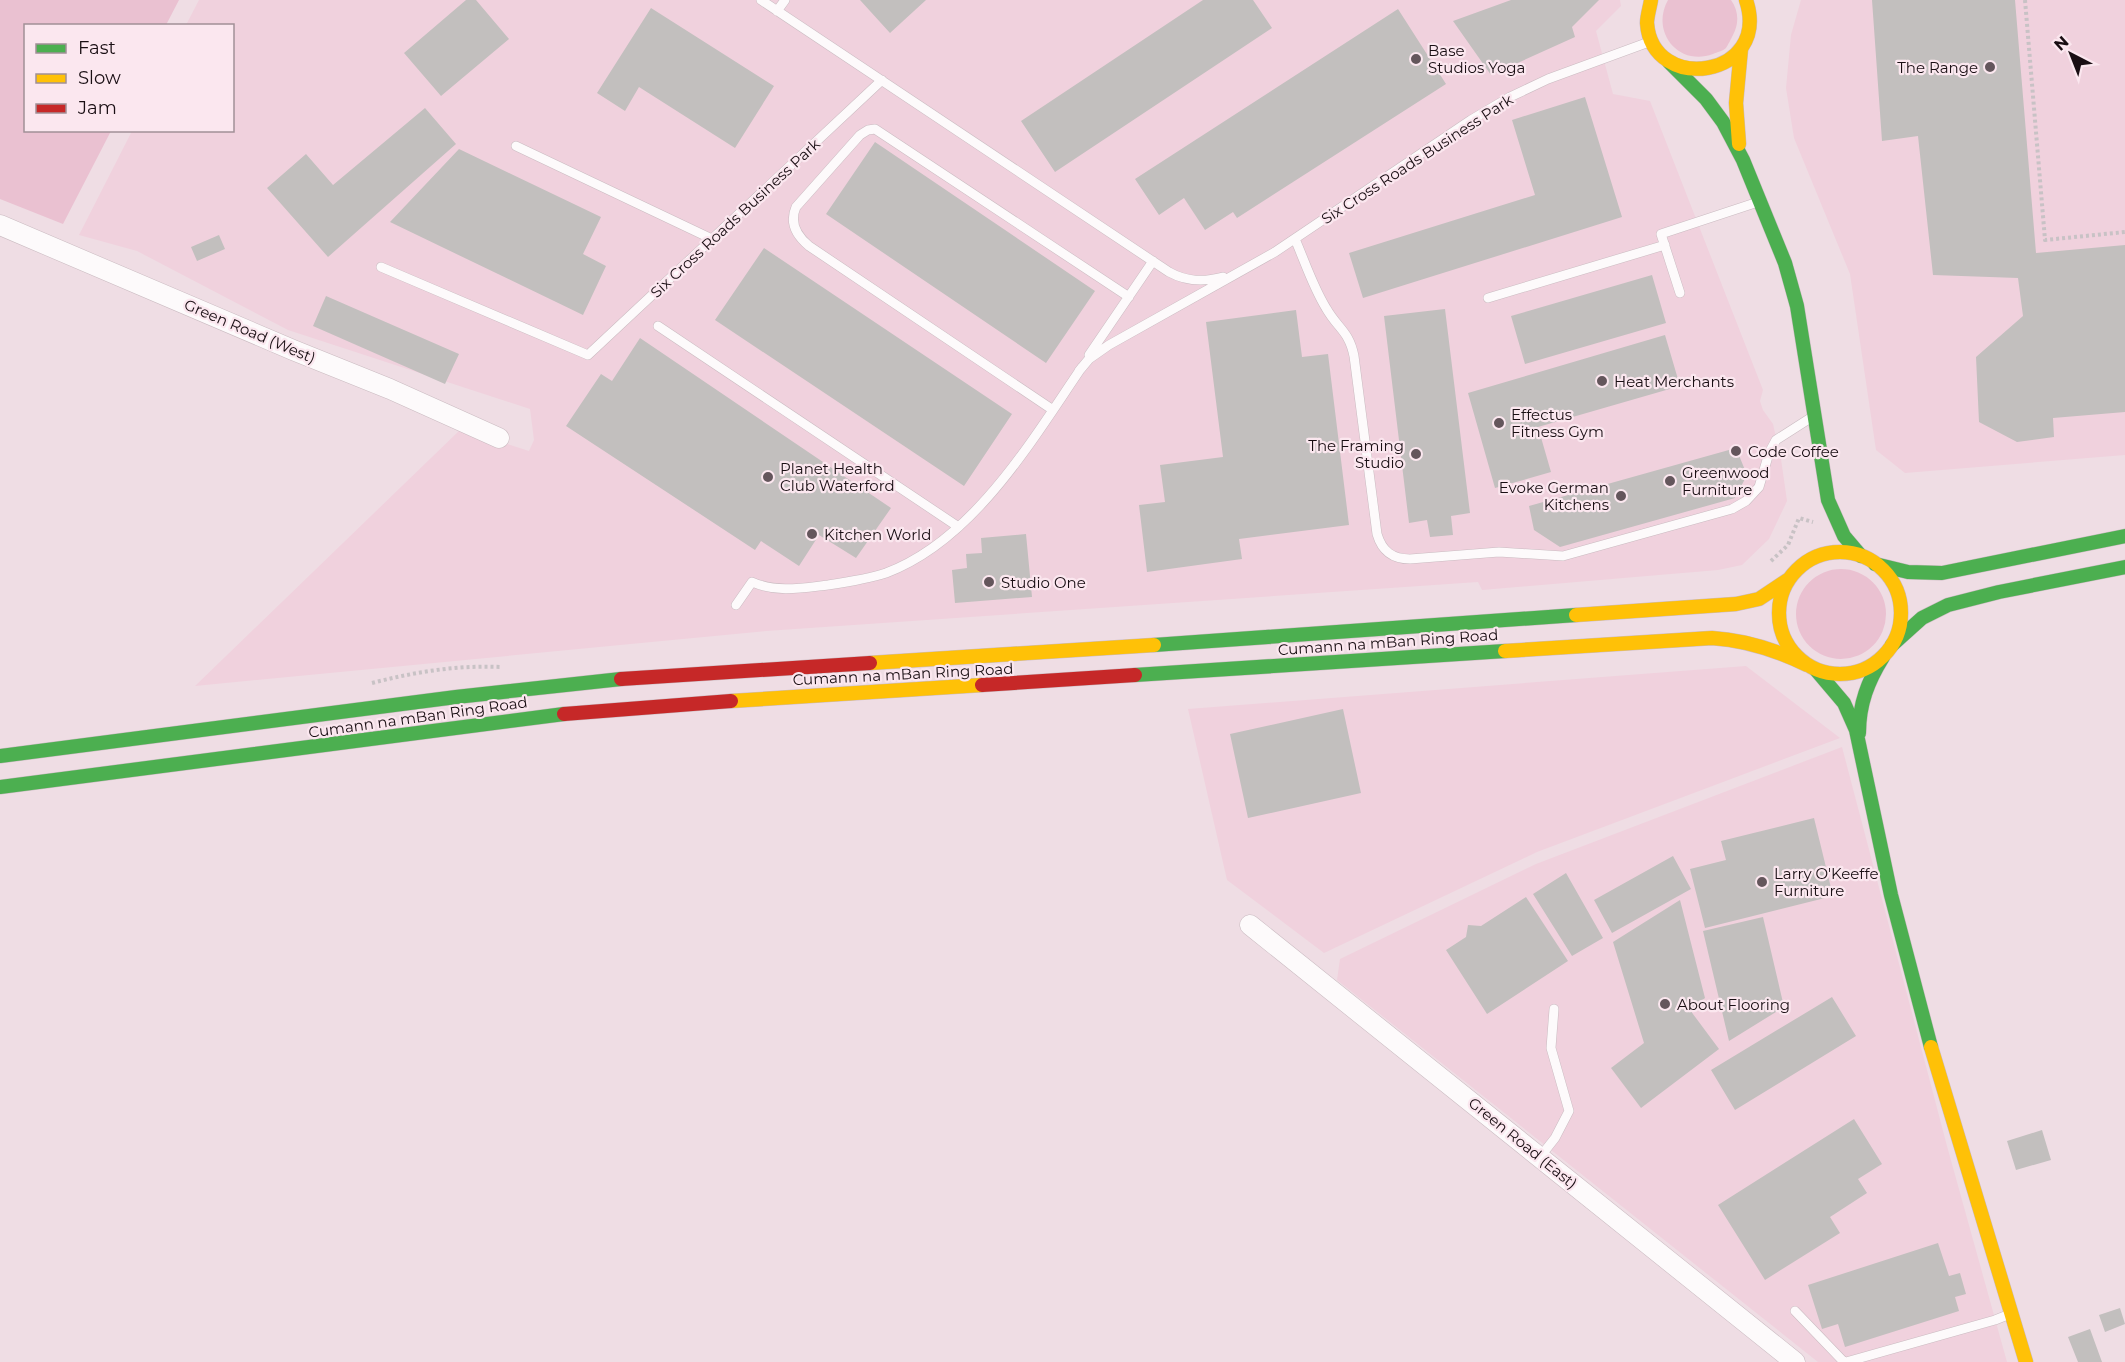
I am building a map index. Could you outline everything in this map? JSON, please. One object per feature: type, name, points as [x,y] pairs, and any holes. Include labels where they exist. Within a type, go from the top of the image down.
[{"type":"main road","points":[[1743,160],[1736,123],[1741,49],[1750,21],[1746,0]]},
{"type":"main road","points":[[1650,2],[1648,30],[1652,41],[1659,52],[1690,81],[1715,110],[1732,137],[1761,202],[1792,285],[1804,344],[1828,500],[1844,536],[1861,556]]},
{"type":"main road","points":[[1669,62],[1684,69],[1700,71],[1715,68],[1729,60],[1741,49]]},
{"type":"main road","points":[[1823,524],[1828,500]]},
{"type":"main road","points":[[1803,564],[1831,553],[1851,553],[1875,564],[1905,572],[1942,573],[2125,536]]},
{"type":"main road","points":[[1815,544],[1784,589],[1779,610],[1781,631],[1791,650],[1811,667],[1844,703],[1852,719],[1891,895],[1929,1042],[2026,1362]]},
{"type":"main road","points":[[1859,743],[1860,708],[1864,693],[1869,680],[1888,651],[1900,623],[1900,601],[1891,580],[1875,564]]},
{"type":"main road","points":[[1811,667],[1837,675],[1859,671],[1878,661],[1922,618],[1948,605],[1999,592],[2125,567]]},
{"type":"main road","name":"Cumann na mBan Ring Road","points":[[0,756],[616,679],[1097,649],[1736,604],[1759,599],[1789,579]]},
{"type":"main road","name":"Cumann na mBan Ring Road","points":[[0,787],[538,717],[758,699],[1712,638],[1734,639],[1766,647],[1811,667]]},
{"type":"street","points":[[1750,21],[1759,0]]},
{"type":"street","name":"Green Road (West)","points":[[0,225],[390,389],[499,438]]},
{"type":"street","name":"Green Road (East)","points":[[1250,926],[1795,1362]]},
{"type":"lane","name":"Six Cross Roads Business Park","points":[[761,0],[1178,277],[1199,280],[1228,275],[1256,263]]},
{"type":"lane","points":[[777,11],[785,0]]},
{"type":"lane","name":"Six Cross Roads Business Park","points":[[1079,371],[1089,359],[1109,345],[1295,239],[1471,120],[1510,97],[1548,79],[1652,41]]},
{"type":"lane","name":"Six Cross Roads Business Park","points":[[381,267],[588,354],[882,80]]},
{"type":"lane","points":[[1053,410],[809,246],[800,237],[794,225],[794,212],[800,201],[863,133],[872,129],[878,130],[1129,297]]},
{"type":"lane","points":[[516,146],[712,239]]},
{"type":"lane","points":[[1680,293],[1661,234],[1761,202]]},
{"type":"lane","points":[[1295,239],[1326,309],[1346,332],[1351,342],[1377,534],[1382,546],[1390,555],[1410,559],[1499,552],[1563,556],[1732,509],[1746,501],[1759,487],[1769,453],[1776,440],[1814,415]]},
{"type":"lane","points":[[1488,298],[1665,245]]},
{"type":"lane","name":"Six Cross Roads Business Park","points":[[736,605],[752,582],[771,589],[797,589],[870,578],[889,572],[931,548],[990,496],[1008,474],[1153,261]]},
{"type":"lane","points":[[658,326],[957,526]]},
{"type":"lane","points":[[1540,1157],[1555,1138],[1569,1111],[1551,1048],[1554,1009]]},
{"type":"lane","points":[[1796,1311],[1845,1362],[2012,1314]]},
{"type":"path","points":[[2025,0],[2045,240],[2125,232]]},
{"type":"shaded area","points":[[0,0],[179,0],[167,24],[24,24],[24,132],[110,132],[63,224],[0,199]]},
{"type":"shaded area","points":[[199,0],[1620,0],[1621,6],[1596,31],[1613,94],[1650,101],[1763,390],[1760,401],[1763,410],[1773,424],[1787,501],[1769,539],[1742,565],[1718,570],[1482,590],[1478,582],[766,631],[195,686],[461,429],[529,451],[534,440],[530,409],[288,330],[137,251],[79,235],[131,132],[234,132],[234,24],[187,24]]},
{"type":"shaded area","points":[[1668,0],[1731,0],[1736,9],[1737,22],[1726,48],[1701,57],[1689,56],[1679,51],[1665,35],[1663,12]]},
{"type":"shaded area","points":[[1801,0],[2125,0],[2125,455],[1905,473],[1876,450],[1850,274],[1794,138],[1786,88],[1791,35]]},
{"type":"shaded area","points":[[1841,569],[1858,573],[1873,582],[1882,597],[1886,614],[1882,631],[1873,646],[1858,655],[1841,659],[1824,655],[1809,646],[1800,631],[1796,614],[1800,597],[1809,582],[1824,573]]},
{"type":"shaded area","points":[[1746,666],[1840,738],[1537,852],[1324,953],[1227,880],[1188,709]]},
{"type":"shaded area","points":[[1842,747],[1947,1146],[2007,1362],[1818,1362],[1337,980],[1340,959],[1536,864]]},
{"type":"building","points":[[466,0],[476,0],[509,39],[441,96],[404,53]]},
{"type":"building","points":[[860,0],[926,0],[890,33]]},
{"type":"building","points":[[1203,0],[1253,0],[1272,28],[1055,172],[1021,121]]},
{"type":"building","points":[[1511,0],[1599,0],[1572,27],[1575,37],[1491,75],[1453,21]]},
{"type":"building","points":[[1872,0],[2015,0],[2036,253],[2125,245],[2125,412],[2053,418],[2054,437],[2017,442],[1979,422],[1976,357],[2023,316],[2018,278],[1933,275],[1918,136],[1882,141]]},
{"type":"building","points":[[651,8],[774,86],[735,148],[639,87],[625,111],[597,93]]},
{"type":"building","points":[[1398,9],[1446,84],[1237,218],[1233,212],[1205,230],[1184,198],[1159,215],[1135,179]]},
{"type":"building","points":[[1585,97],[1622,217],[1363,298],[1349,253],[1535,195],[1512,120]]},
{"type":"building","points":[[425,108],[456,144],[328,257],[267,188],[306,154],[333,185]]},
{"type":"building","points":[[875,142],[1095,291],[1046,363],[826,214]]},
{"type":"building","points":[[459,149],[601,217],[583,254],[606,266],[583,315],[390,222]]},
{"type":"building","points":[[219,235],[225,249],[197,261],[191,247]]},
{"type":"building","points":[[764,248],[1012,414],[964,486],[715,320]]},
{"type":"building","points":[[1652,275],[1666,323],[1525,364],[1511,316]]},
{"type":"building","points":[[326,296],[459,354],[445,384],[313,326]]},
{"type":"building","points":[[1445,309],[1470,513],[1451,516],[1453,535],[1430,537],[1427,520],[1409,523],[1384,316]]},
{"type":"building","points":[[1296,310],[1302,357],[1328,354],[1349,525],[1239,539],[1242,559],[1147,572],[1139,505],[1165,502],[1160,465],[1223,457],[1206,322]]},
{"type":"building","points":[[1665,335],[1680,386],[1538,427],[1551,472],[1495,488],[1468,393]]},
{"type":"building","points":[[640,338],[891,508],[856,558],[819,535],[799,566],[761,541],[755,550],[566,426],[601,374],[612,381]]},
{"type":"building","points":[[1736,448],[1747,475],[1735,498],[1560,547],[1534,530],[1529,506]]},
{"type":"building","points":[[1026,534],[1032,597],[955,603],[952,570],[967,568],[966,554],[982,553],[981,538]]},
{"type":"building","points":[[1343,709],[1361,793],[1248,818],[1230,734]]},
{"type":"building","name":"Larry O'Keeffe Furniture","points":[[1814,818],[1833,896],[1705,928],[1690,869],[1726,860],[1721,841]]},
{"type":"building","points":[[1673,856],[1691,889],[1612,933],[1594,900]]},
{"type":"building","points":[[1566,873],[1603,938],[1572,956],[1533,894]]},
{"type":"building","points":[[1526,897],[1568,961],[1487,1014],[1446,950],[1466,937],[1468,925],[1481,926]]},
{"type":"building","name":"About Flooring","points":[[1680,900],[1705,998],[1690,1010],[1719,1049],[1641,1108],[1611,1068],[1644,1043],[1613,942]]},
{"type":"building","points":[[1763,917],[1784,1007],[1729,1041],[1703,931]]},
{"type":"building","points":[[1832,997],[1856,1036],[1735,1110],[1711,1070]]},
{"type":"building","points":[[1854,1119],[1882,1164],[1858,1179],[1867,1193],[1830,1217],[1840,1233],[1765,1280],[1718,1205]]},
{"type":"building","points":[[2042,1130],[2051,1160],[2016,1170],[2007,1141]]},
{"type":"building","points":[[1938,1243],[1949,1276],[1960,1273],[1966,1294],[1955,1297],[1959,1311],[1845,1347],[1838,1324],[1822,1329],[1808,1285]]},
{"type":"building","points":[[2120,1308],[2125,1324],[2105,1332],[2099,1315]]},
{"type":"building","points":[[2090,1329],[2102,1362],[2078,1362],[2068,1337]]},
{"type":"traffic: fast","points":[[1669,62],[1706,99],[1723,122],[1743,160],[1785,263],[1797,306],[1828,500],[1844,536],[1861,556]]},
{"type":"traffic: fast","points":[[1875,564],[1908,572],[1942,573],[2125,536]]},
{"type":"traffic: fast","points":[[1892,645],[1922,618],[1948,605],[1999,592],[2125,567]]},
{"type":"traffic: fast","points":[[1154,645],[1576,615]]},
{"type":"traffic: fast","points":[[1135,675],[1505,651]]},
{"type":"traffic: fast","points":[[1859,733],[1865,693],[1883,657]]},
{"type":"traffic: fast","points":[[1816,670],[1844,703],[1856,730],[1891,895],[1931,1047]]},
{"type":"traffic: fast","points":[[0,756],[456,697],[621,679]]},
{"type":"traffic: fast","points":[[0,787],[564,714]]},
{"type":"traffic: slow","points":[[1651,0],[1647,23],[1654,46],[1668,61],[1687,68],[1708,68],[1727,61],[1742,47],[1749,26],[1746,0]]},
{"type":"traffic: slow","points":[[1739,144],[1736,103],[1741,49]]},
{"type":"traffic: slow","points":[[1840,552],[1863,557],[1874,562],[1883,570],[1891,579],[1896,590],[1901,613],[1896,636],[1891,647],[1883,656],[1874,664],[1863,669],[1840,674],[1817,669],[1806,664],[1797,656],[1789,647],[1784,636],[1779,613],[1784,590],[1789,579],[1797,570],[1806,562],[1817,557],[1840,552]]},
{"type":"traffic: slow","points":[[1576,615],[1736,604],[1759,599],[1789,579]]},
{"type":"traffic: slow","points":[[1505,651],[1712,638],[1761,647],[1807,665]]},
{"type":"traffic: slow","points":[[870,663],[1154,645]]},
{"type":"traffic: slow","points":[[731,701],[982,685]]},
{"type":"traffic: slow","points":[[1931,1047],[2026,1362]]},
{"type":"traffic: jam","points":[[621,679],[870,663]]},
{"type":"traffic: jam","points":[[982,685],[1135,675]]},
{"type":"traffic: jam","points":[[564,714],[731,701]]},
{"type":"place","name":"Base Studios Yoga","points":[[1416,59]]},
{"type":"place","name":"The Range","points":[[1990,67]]},
{"type":"place","name":"Heat Merchants","points":[[1602,381]]},
{"type":"place","name":"Effectus Fitness Gym","points":[[1499,423]]},
{"type":"place","name":"Code Coffee","points":[[1736,451]]},
{"type":"place","name":"The Framing Studio","points":[[1416,454]]},
{"type":"place","name":"Planet Health Club Waterford","points":[[768,477]]},
{"type":"place","name":"Greenwood Furniture","points":[[1670,481]]},
{"type":"place","name":"Evoke German Kitchens","points":[[1621,496]]},
{"type":"place","name":"Kitchen World","points":[[812,534]]},
{"type":"place","name":"Studio One","points":[[989,582]]},
{"type":"place","name":"Larry O'Keeffe Furniture","points":[[1762,882]]},
{"type":"place","name":"About Flooring","points":[[1665,1004]]}]
